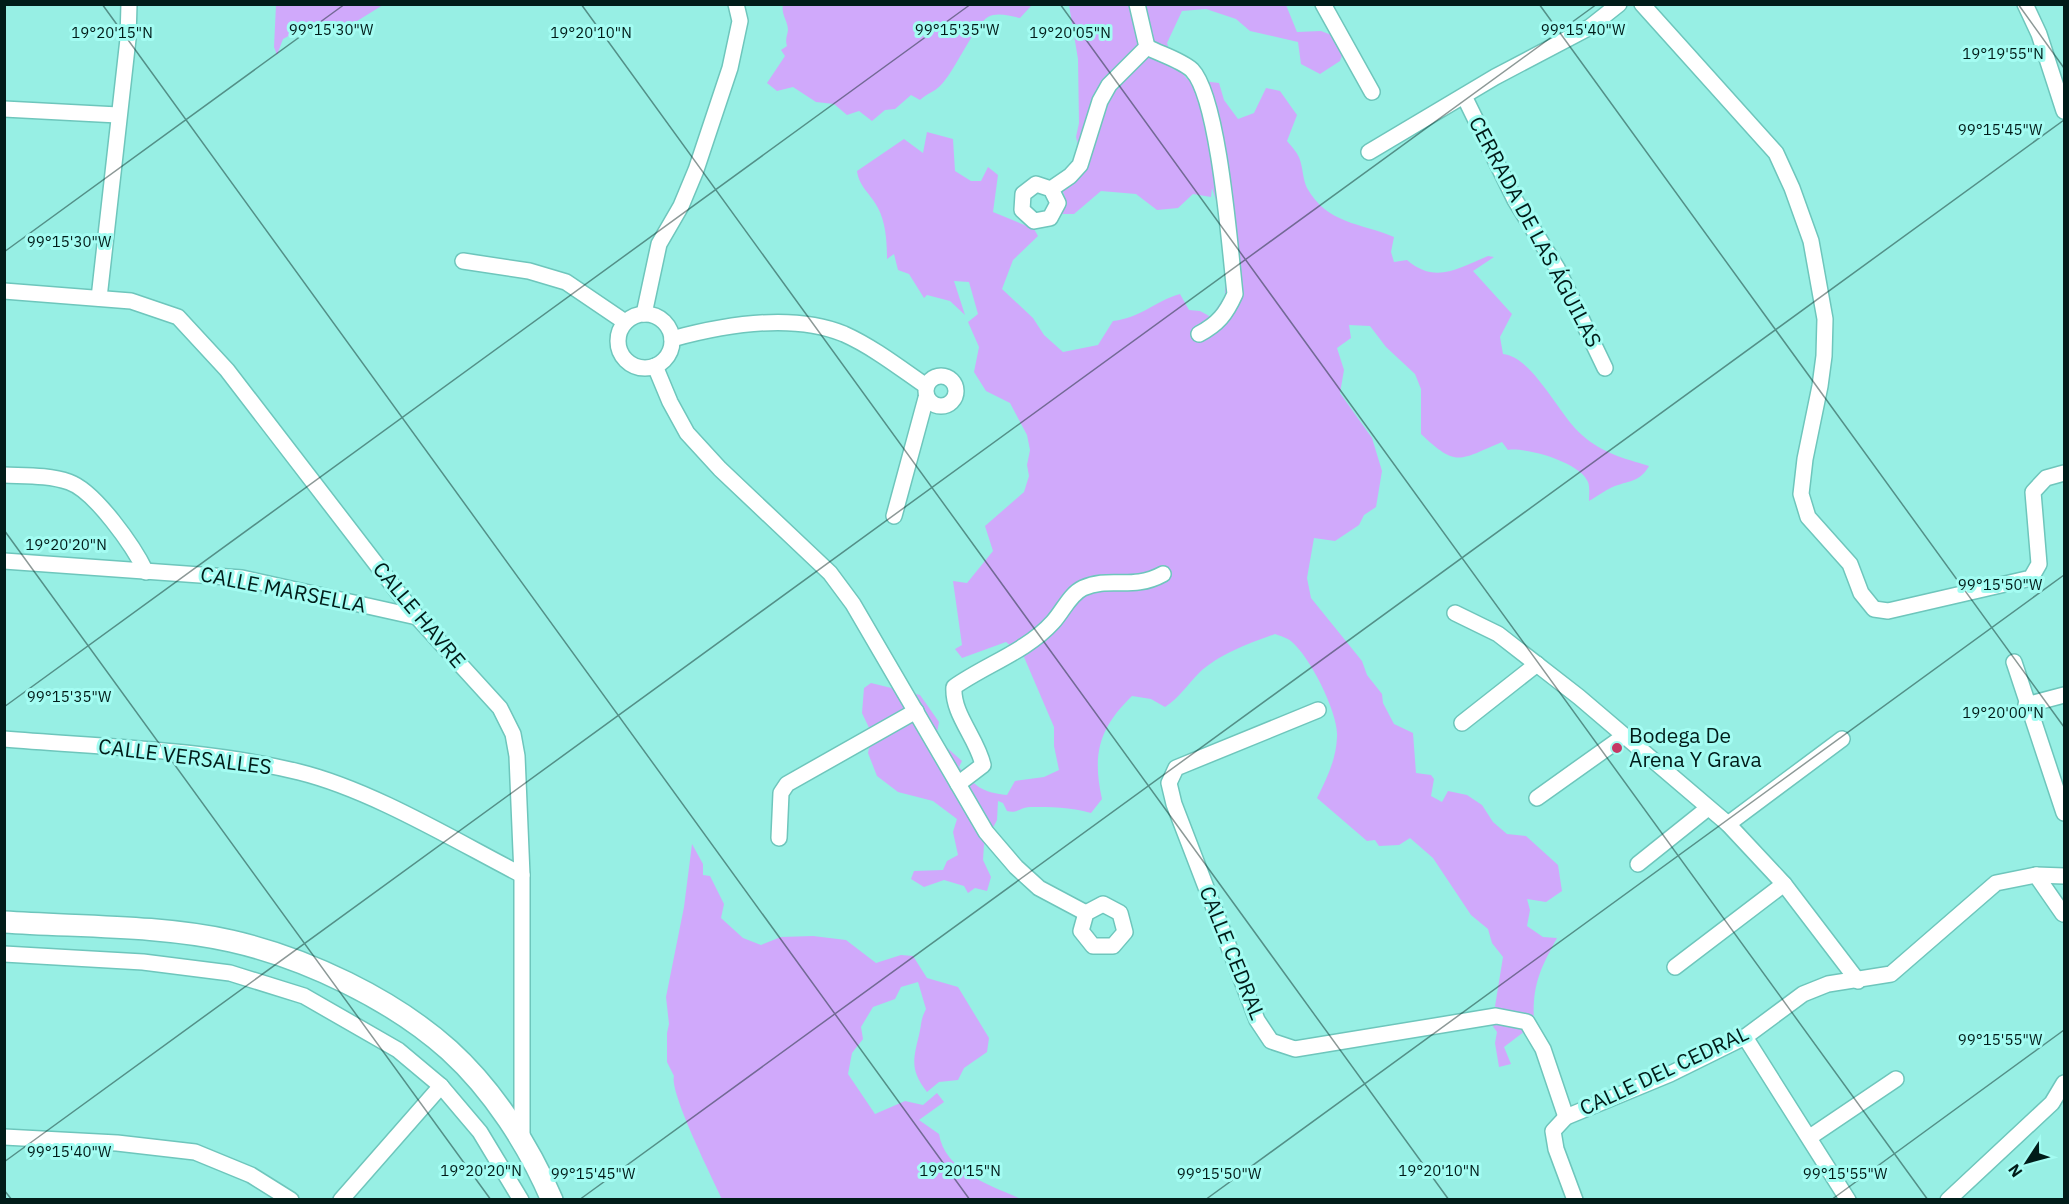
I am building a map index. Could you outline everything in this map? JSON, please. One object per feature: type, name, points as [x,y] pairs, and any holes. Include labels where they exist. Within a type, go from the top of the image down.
[{"type":"main road","points":[[4,922],[174,933],[231,941],[281,955],[329,975],[414,1021],[451,1051],[482,1086],[522,1141],[552,1200]]},
{"type":"street","points":[[99,298],[128,39],[129,4]]},
{"type":"street","points":[[644,314],[659,244],[681,206],[696,171],[730,68],[740,21],[736,4]]},
{"type":"street","points":[[1137,4],[1147,47]]},
{"type":"street","points":[[1323,4],[1372,92]]},
{"type":"street","points":[[1369,152],[1464,96],[1590,27],[1619,4]]},
{"type":"street","points":[[1642,4],[1776,153],[1792,188],[1811,241],[1825,319],[1824,357],[1804,459],[1801,494],[1808,517],[1850,564],[1861,593],[1874,609],[1888,611],[2031,578],[2039,564],[2033,492],[2046,478],[2064,473]]},
{"type":"street","points":[[2025,4],[2039,34],[2064,111]]},
{"type":"street","points":[[1051,189],[1070,176],[1080,165],[1100,100],[1109,86],[1147,47]]},
{"type":"street","points":[[1147,47],[1191,69],[1202,85],[1220,161],[1235,294],[1227,313],[1216,324],[1199,334]]},
{"type":"street","name":"CERRADA DE LAS ÁGUILAS","points":[[1464,96],[1515,200],[1557,268],[1605,368]]},
{"type":"street","points":[[4,109],[118,115]]},
{"type":"street","points":[[463,261],[529,271],[566,282],[626,322]]},
{"type":"street","name":"CALLE HAVRE","points":[[4,291],[131,301],[158,308],[178,317],[227,370],[417,617],[500,708],[513,734],[517,756],[522,875],[522,1141]]},
{"type":"street","points":[[644,314],[659,317],[669,328],[672,339],[670,353],[655,366],[637,367],[622,356],[618,338],[626,322],[644,314]]},
{"type":"street","points":[[672,339],[728,325],[819,327],[844,334],[885,357],[926,392],[894,516]]},
{"type":"street","points":[[655,366],[670,402],[687,433],[720,469],[830,573],[854,604],[986,832],[1016,867],[1039,888],[1086,913]]},
{"type":"street","points":[[4,475],[47,477],[72,483],[87,495],[125,536],[146,572]]},
{"type":"street","name":"CALLE MARSELLA","points":[[4,561],[242,578],[417,617]]},
{"type":"street","points":[[958,784],[983,765],[972,736],[953,700],[954,687],[1035,638],[1052,623],[1082,588],[1102,583],[1149,582],[1163,574]]},
{"type":"street","points":[[1455,613],[1498,634],[1537,664],[1728,824],[1784,884],[1858,981]]},
{"type":"street","points":[[2014,662],[2026,705],[2064,813]]},
{"type":"street","points":[[1462,723],[1537,664]]},
{"type":"street","points":[[2026,705],[2064,695]]},
{"type":"street","name":"CALLE CEDRAL","points":[[1318,710],[1176,768],[1169,783],[1174,804],[1257,1020],[1271,1041],[1295,1049],[1496,1016],[1512,1017],[1527,1022],[1543,1049],[1566,1117]]},
{"type":"street","points":[[779,838],[781,793],[787,784],[916,711]]},
{"type":"street","points":[[1537,798],[1624,736]]},
{"type":"street","name":"CALLE VERSALLES","points":[[4,739],[233,759],[300,772],[350,788],[522,875]]},
{"type":"street","points":[[1728,824],[1842,739]]},
{"type":"street","points":[[1638,864],[1708,808]]},
{"type":"street","points":[[2036,875],[2063,914]]},
{"type":"street","name":"CALLE DEL CEDRAL","points":[[1575,1200],[1556,1149],[1553,1131],[1566,1117],[1670,1074],[1745,1037],[1803,994],[1828,984],[1891,974],[1996,883],[2036,875],[2064,876]]},
{"type":"street","points":[[1676,967],[1784,884]]},
{"type":"street","points":[[4,954],[143,962],[240,976],[304,996],[398,1050],[441,1086],[480,1132],[521,1200]]},
{"type":"street","points":[[1745,1037],[1848,1200]]},
{"type":"street","points":[[1810,1137],[1896,1079]]},
{"type":"street","points":[[1948,1200],[2052,1103],[2064,1083]]},
{"type":"street","points":[[341,1200],[441,1086]]},
{"type":"street","points":[[4,1137],[117,1143],[195,1152],[252,1175],[291,1200]]},
{"type":"shaded area","points":[[276,4],[383,5],[349,26],[331,32],[305,27],[283,39],[277,55],[274,47]]},
{"type":"shaded area","points":[[783,4],[1032,5],[1020,18],[1008,15],[988,17],[977,29],[952,71],[940,86],[920,100],[911,95],[895,109],[885,110],[872,121],[859,111],[847,115],[834,104],[816,102],[793,87],[777,91],[767,83],[785,56],[781,50],[787,46],[788,30]]},
{"type":"shaded area","points":[[1069,5],[1286,5],[1297,32],[1321,31],[1347,41],[1340,61],[1320,74],[1301,64],[1298,42],[1250,31],[1236,19],[1206,9],[1182,11],[1167,43],[1173,61],[1187,79],[1219,83],[1224,100],[1238,119],[1254,113],[1266,88],[1280,91],[1297,115],[1287,141],[1299,157],[1307,188],[1315,200],[1335,216],[1394,237],[1391,252],[1394,262],[1407,260],[1417,267],[1437,273],[1456,269],[1488,256],[1494,257],[1473,271],[1512,314],[1500,337],[1503,354],[1514,357],[1535,375],[1582,435],[1613,454],[1649,466],[1639,477],[1611,488],[1589,501],[1589,484],[1583,475],[1575,468],[1552,457],[1527,451],[1508,450],[1502,442],[1467,456],[1459,458],[1451,456],[1421,434],[1421,389],[1415,374],[1386,347],[1370,326],[1349,325],[1351,338],[1337,348],[1344,370],[1340,393],[1372,438],[1382,471],[1376,507],[1364,515],[1359,525],[1335,541],[1314,538],[1307,578],[1311,598],[1362,661],[1367,675],[1382,694],[1383,703],[1394,724],[1413,733],[1416,773],[1431,775],[1434,779],[1431,796],[1442,802],[1448,791],[1467,795],[1482,805],[1493,822],[1507,834],[1526,836],[1558,865],[1562,891],[1546,902],[1527,899],[1530,910],[1527,926],[1543,937],[1557,938],[1538,979],[1534,999],[1534,1024],[1504,1047],[1511,1064],[1499,1067],[1495,1043],[1497,1032],[1492,1025],[1503,957],[1492,943],[1488,929],[1471,915],[1433,858],[1410,838],[1399,845],[1379,846],[1375,840],[1367,841],[1317,798],[1335,753],[1337,737],[1333,715],[1322,686],[1307,660],[1290,641],[1275,634],[1216,660],[1199,673],[1165,707],[1151,699],[1132,696],[1105,731],[1098,755],[1102,799],[1091,813],[1068,808],[1045,807],[1027,807],[1010,812],[1003,803],[998,801],[997,820],[984,845],[983,860],[991,877],[987,891],[975,888],[968,893],[964,886],[944,880],[924,887],[911,879],[914,871],[943,870],[947,861],[958,855],[953,832],[957,819],[933,801],[898,792],[877,776],[868,753],[872,734],[862,713],[864,688],[871,683],[920,695],[939,722],[936,738],[962,761],[959,767],[970,779],[985,790],[1007,795],[1015,781],[1044,777],[1059,770],[1054,746],[1054,727],[1024,657],[1006,642],[962,658],[955,649],[962,645],[953,581],[967,583],[993,551],[985,526],[1024,492],[1029,476],[1027,465],[1030,450],[1027,435],[1010,403],[986,391],[974,372],[979,347],[968,322],[978,314],[969,282],[954,281],[965,315],[950,301],[927,295],[924,298],[909,274],[898,270],[894,254],[887,259],[886,233],[881,214],[860,182],[857,171],[904,139],[923,153],[927,132],[953,139],[955,171],[971,181],[981,181],[988,167],[998,175],[993,212],[1034,229],[1038,236],[1013,260],[1002,289],[1033,318],[1044,335],[1063,352],[1098,345],[1113,321],[1140,313],[1180,294],[1189,310],[1200,311],[1211,317],[1225,296],[1225,228],[1212,188],[1211,197],[1193,194],[1178,208],[1157,210],[1136,194],[1101,191],[1074,214],[1060,214],[1066,204],[1064,194],[1058,186],[1080,152],[1076,137],[1079,123],[1078,59]]},
{"type":"shaded area","points":[[692,844],[703,864],[703,875],[710,876],[724,904],[721,918],[743,938],[761,945],[781,937],[813,936],[846,940],[876,963],[901,955],[913,956],[927,978],[958,987],[989,1038],[987,1052],[964,1068],[958,1080],[939,1082],[927,1092],[915,1071],[914,1058],[926,1009],[918,982],[901,987],[895,999],[873,1007],[861,1027],[863,1039],[852,1053],[848,1074],[875,1114],[905,1101],[923,1105],[937,1093],[944,1102],[919,1120],[939,1134],[943,1147],[960,1168],[971,1176],[1021,1199],[722,1199],[685,1117],[674,1085],[674,1076],[667,1062],[669,1024],[666,997],[684,907]]},
{"type":"place","name":"Bodega De Arena Y Grava","points":[[1617,748]]}]
